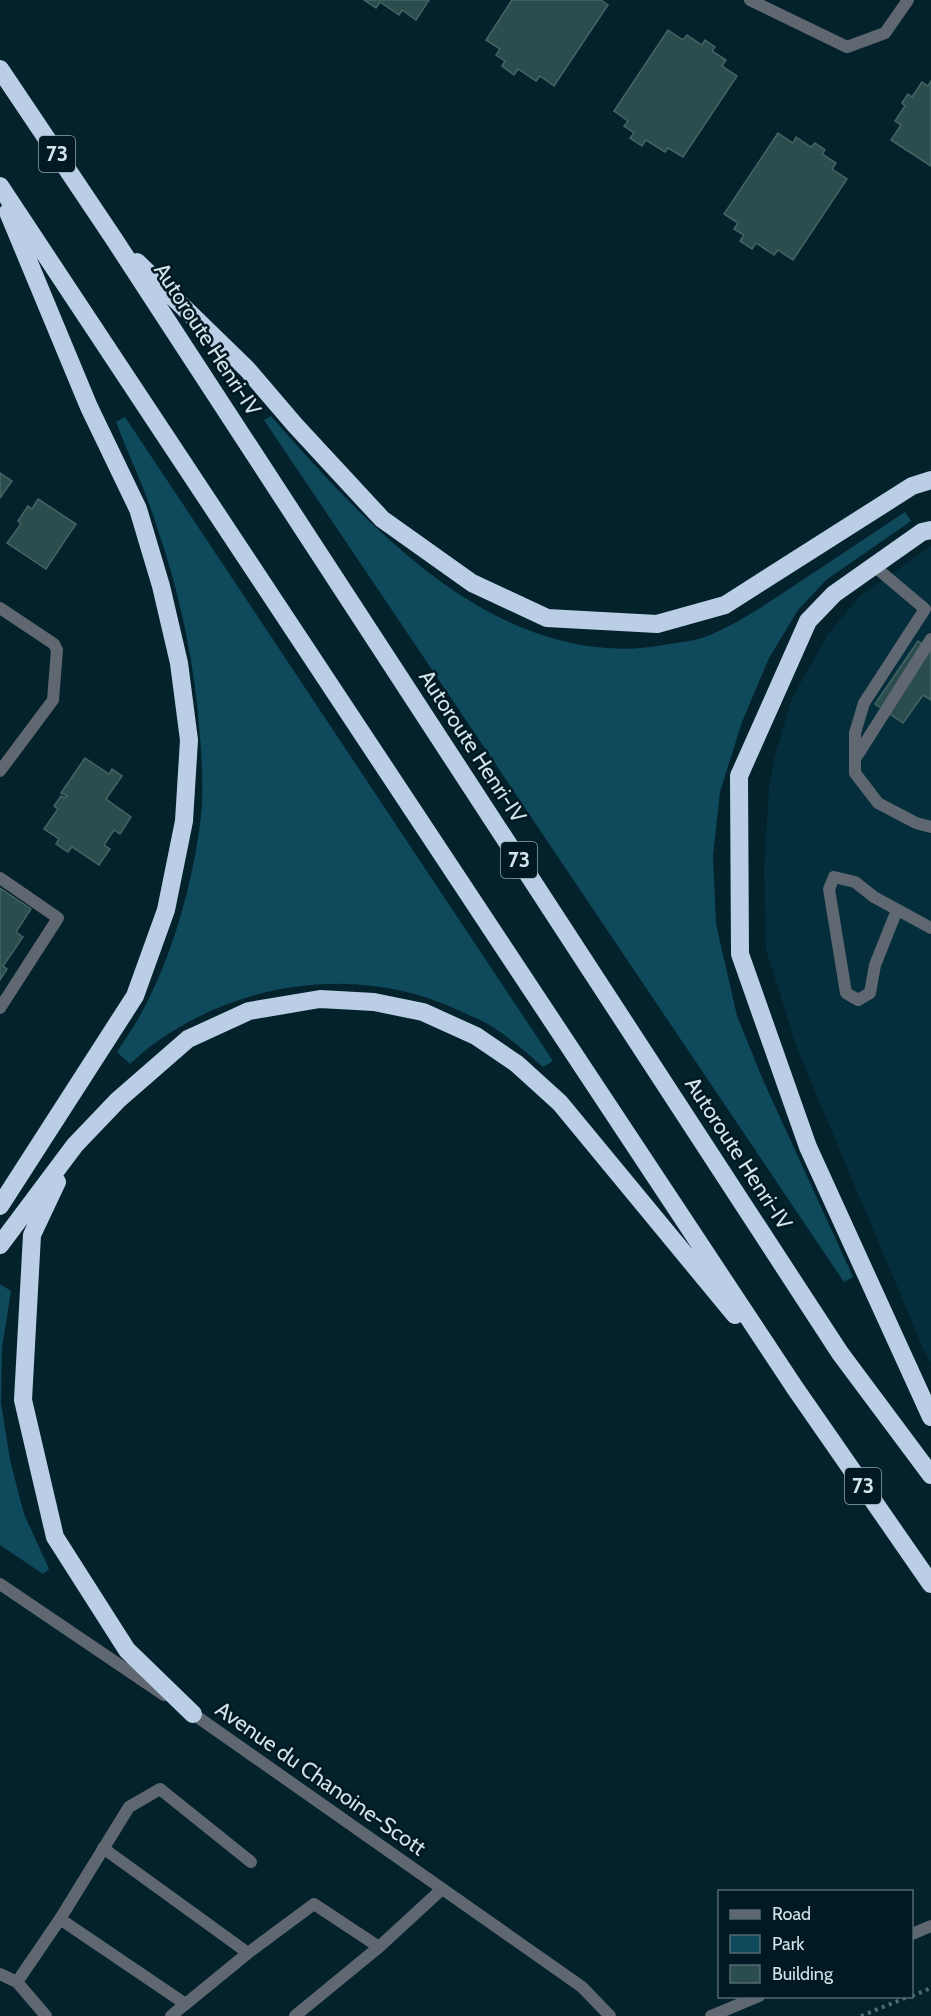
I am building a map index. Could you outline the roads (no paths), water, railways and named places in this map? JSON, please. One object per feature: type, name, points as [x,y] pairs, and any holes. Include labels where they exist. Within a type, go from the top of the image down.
[{"type":"highway","name":"Autoroute Henri-IV","points":[[0,69],[114,239],[840,1353],[931,1475]]},
{"type":"highway","name":"73","points":[[0,186],[795,1388],[931,1584]]},
{"type":"highway","points":[[0,194],[89,407],[138,509],[161,586],[179,663],[189,740],[184,821],[166,910],[135,996],[0,1206]]},
{"type":"highway","points":[[114,239],[247,369],[382,519],[472,583],[547,618],[657,624],[725,604],[912,486],[931,480]]},
{"type":"highway","points":[[931,530],[922,532],[834,594],[808,621],[739,776],[740,954],[808,1147],[931,1417]]},
{"type":"highway","points":[[0,1245],[75,1145],[118,1100],[188,1038],[249,1011],[320,999],[374,1002],[423,1012],[476,1036],[517,1064],[560,1103],[795,1388]]},
{"type":"highway","points":[[75,1145],[32,1235],[23,1400],[55,1537],[128,1650],[193,1714]]},
{"type":"street","points":[[750,0],[847,47],[885,33],[908,0]]},
{"type":"street","points":[[874,566],[928,611],[864,703],[855,733],[855,773],[878,803],[916,823],[931,827]]},
{"type":"street","points":[[0,608],[54,644],[57,650],[53,700],[0,771]]},
{"type":"street","points":[[855,759],[931,639]]},
{"type":"street","points":[[0,878],[58,918],[0,1008]]},
{"type":"street","points":[[897,910],[875,965],[870,993],[858,1000],[846,993],[829,890],[834,878],[855,882],[897,910],[931,928]]},
{"type":"street","name":"Avenue du Chanoine-Scott","points":[[0,1584],[193,1714],[582,1988],[610,2016]]},
{"type":"street","points":[[17,1982],[60,1919],[129,1807],[160,1789],[251,1862]]},
{"type":"street","points":[[103,1848],[248,1953]]},
{"type":"street","points":[[295,2016],[380,1947],[442,1889]]},
{"type":"street","points":[[171,2016],[184,2003],[314,1904],[380,1947]]},
{"type":"street","points":[[60,1919],[184,2003]]},
{"type":"street","points":[[913,1934],[931,1926]]},
{"type":"street","points":[[0,1974],[17,1982],[46,2016]]},
{"type":"street","points":[[711,2016],[754,1998]]}]
